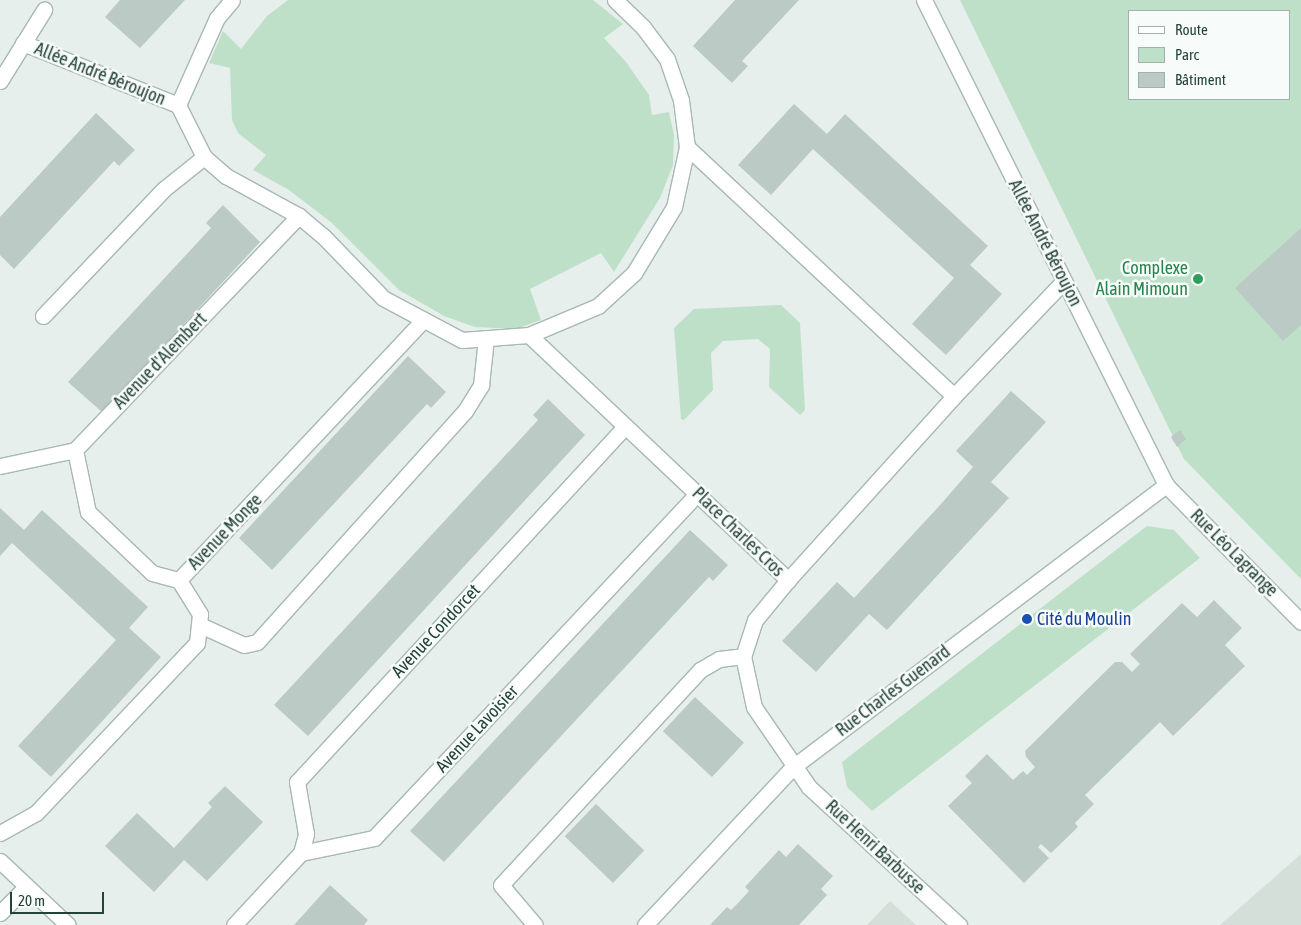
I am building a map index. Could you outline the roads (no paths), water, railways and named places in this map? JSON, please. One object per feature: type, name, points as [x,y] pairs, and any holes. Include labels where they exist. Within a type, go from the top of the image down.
[{"type":"street","name":"Allée André Béroujon","points":[[178,105],[217,18],[232,0]]},
{"type":"street","name":"Allée André Béroujon","points":[[23,43],[178,105],[204,157],[226,176],[299,216],[323,236],[383,298],[462,340],[529,335],[598,306],[634,273],[674,207],[687,147],[681,100],[667,59],[643,27],[615,0]]},
{"type":"street","name":"Allée André Béroujon","points":[[924,0],[1166,485]]},
{"type":"street","name":"Allée André Béroujon","points":[[0,81],[44,10]]},
{"type":"street","points":[[687,147],[954,396]]},
{"type":"street","points":[[43,316],[164,189],[204,157]]},
{"type":"street","name":"Avenue d'Alembert","points":[[75,450],[299,216]]},
{"type":"street","name":"Place Charles Cros","points":[[529,335],[788,580],[954,396],[1064,281]]},
{"type":"street","name":"Avenue Monge","points":[[200,625],[200,614],[180,580],[423,320]]},
{"type":"street","points":[[0,833],[36,813],[120,726],[197,643],[200,625],[244,645],[258,642],[465,411],[481,386],[486,338]]},
{"type":"street","name":"Avenue Condorcet","points":[[301,853],[306,834],[297,782],[625,427]]},
{"type":"street","points":[[0,466],[75,450],[88,512],[152,572],[180,580]]},
{"type":"street","name":"Rue Léo Lagrange","points":[[1166,485],[1301,622]]},
{"type":"street","name":"Rue Charles Guenard","points":[[645,925],[794,767],[1166,485]]},
{"type":"street","name":"Avenue Lavoisier","points":[[301,853],[374,838],[698,493]]},
{"type":"street","points":[[535,925],[501,885],[700,670],[719,659],[743,656],[755,620],[788,580]]},
{"type":"street","name":"Rue Henri Barbusse","points":[[743,656],[754,707],[809,787],[959,925]]},
{"type":"street","points":[[234,925],[301,853]]},
{"type":"street","points":[[0,862],[68,925]]},
{"type":"street","points":[[0,914],[26,887]]},
{"type":"place","name":"Complexe Alain Mimoun","points":[[1198,279]]},
{"type":"place","name":"Cité du Moulin","points":[[1027,619]]}]
